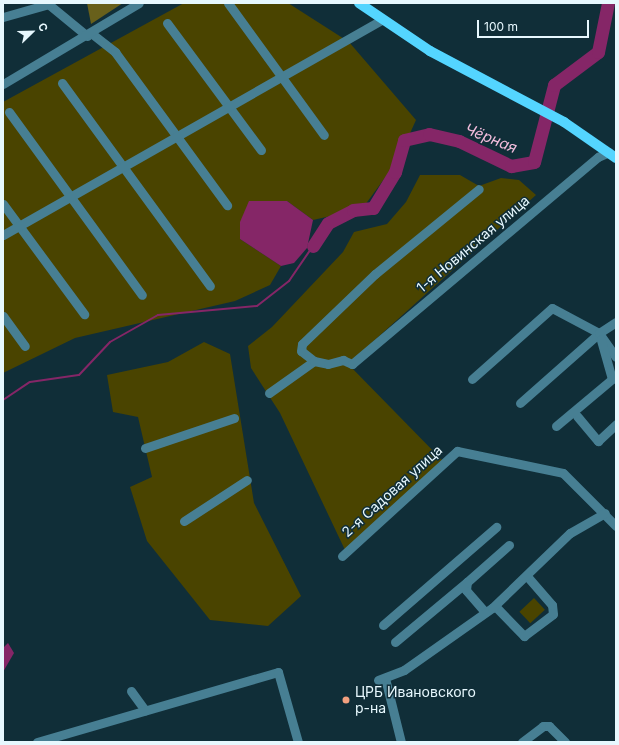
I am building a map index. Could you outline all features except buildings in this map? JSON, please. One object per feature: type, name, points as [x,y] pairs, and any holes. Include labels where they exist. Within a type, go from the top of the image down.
[{"type":"main road","points":[[360,3],[382,20],[430,51],[530,106],[564,122],[613,155]]},
{"type":"street","points":[[3,84],[139,3]]},
{"type":"street","points":[[228,3],[324,135]]},
{"type":"street","points":[[3,17],[48,4],[115,52],[227,204]]},
{"type":"street","points":[[3,235],[125,169],[382,20]]},
{"type":"street","points":[[167,23],[261,150]]},
{"type":"street","points":[[62,83],[210,286]]},
{"type":"street","points":[[9,112],[73,198],[142,295]]},
{"type":"street","name":"1-я Новинская улица","points":[[314,361],[328,364],[343,360],[352,364],[357,361],[598,157],[613,155]]},
{"type":"street","points":[[269,393],[314,361],[301,351],[302,344],[375,274],[479,189]]},
{"type":"street","points":[[3,204],[84,314]]},
{"type":"street","points":[[472,379],[552,308],[598,333],[616,357]]},
{"type":"street","points":[[3,316],[26,346]]},
{"type":"street","points":[[520,403],[598,333],[616,322]]},
{"type":"street","points":[[556,426],[612,379],[598,333]]},
{"type":"street","points":[[577,416],[598,441],[616,424]]},
{"type":"street","points":[[145,448],[234,418]]},
{"type":"street","name":"2-я Садовая улица","points":[[342,556],[457,451],[563,473],[605,513]]},
{"type":"street","points":[[184,521],[247,480]]},
{"type":"street","points":[[401,742],[381,679],[404,670],[495,606],[570,533],[605,513],[616,526]]},
{"type":"street","points":[[383,625],[496,527]]},
{"type":"street","points":[[395,642],[509,545]]},
{"type":"street","points":[[495,606],[524,636],[553,614],[552,605],[527,576]]},
{"type":"street","points":[[466,582],[466,590],[485,612]]},
{"type":"street","points":[[37,742],[278,672],[298,742]]},
{"type":"street","points":[[131,691],[145,710]]},
{"type":"street","points":[[522,742],[543,726],[549,726],[565,742]]},
{"type":"shaded area","points":[[87,3],[123,3],[91,24]]},
{"type":"shaded area","points":[[184,3],[288,3],[349,42],[416,120],[398,160],[362,209],[313,220],[287,201],[240,239],[281,266],[270,285],[235,301],[75,338],[3,373],[3,102]]},
{"type":"shaded area","points":[[420,175],[460,175],[479,186],[501,178],[519,180],[536,195],[348,364],[443,461],[345,550],[280,413],[251,368],[248,346],[272,327],[343,252],[354,232],[387,224],[406,202]]},
{"type":"shaded area","points":[[249,201],[287,201],[313,220],[307,248],[294,263],[281,266],[240,239],[240,222]]},
{"type":"shaded area","points":[[204,342],[230,354],[254,503],[301,596],[268,626],[210,620],[147,541],[130,487],[152,477],[138,417],[113,412],[107,375],[168,362]]},
{"type":"shaded area","points":[[534,598],[545,610],[530,623],[519,612]]},
{"type":"shaded area","points":[[8,643],[14,653],[3,672],[3,648]]},
{"type":"waterway","name":"Чёрная","points":[[313,246],[328,223],[353,210],[373,208],[395,172],[404,140],[429,134],[459,141],[511,166],[534,162],[554,85],[598,52],[608,3]]},
{"type":"waterway","points":[[3,400],[30,382],[79,375],[110,342],[158,315],[257,306],[289,281],[313,246]]},
{"type":"place","name":"ЦРБ Ивановского р-на","points":[[346,700]]}]
